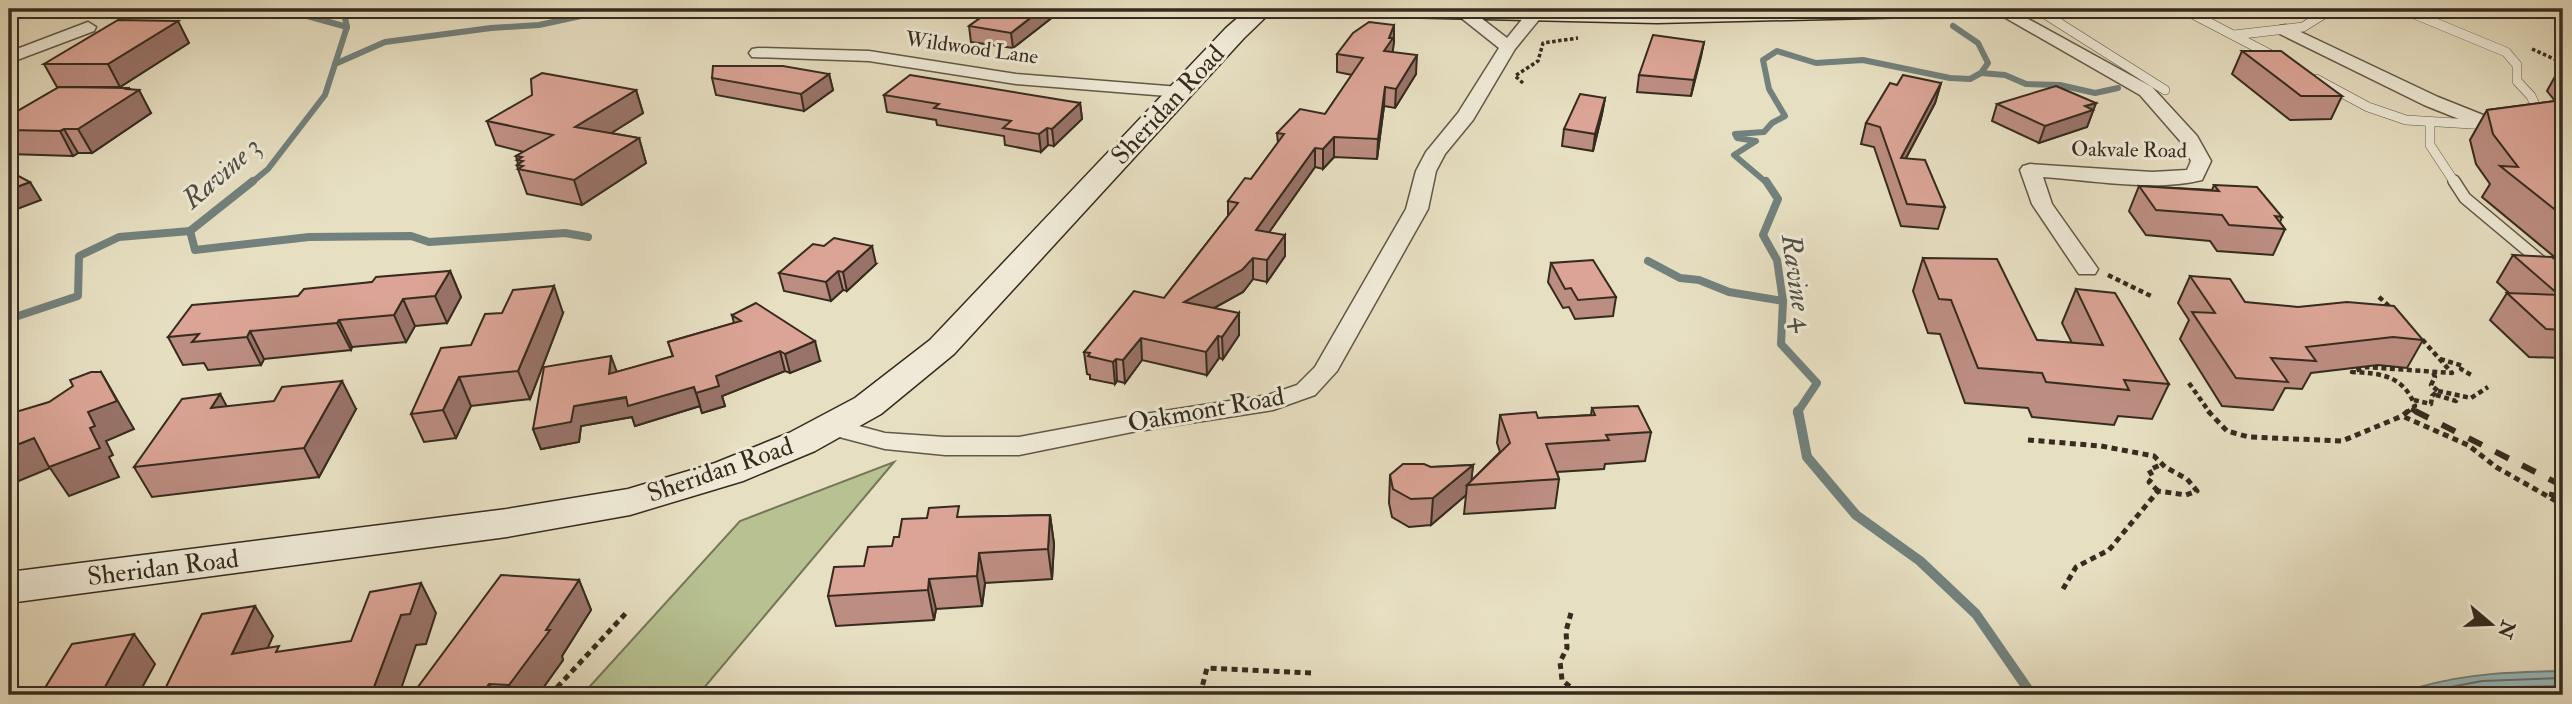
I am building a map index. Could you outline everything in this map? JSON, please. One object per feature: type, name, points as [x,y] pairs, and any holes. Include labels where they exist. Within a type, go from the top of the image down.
[{"type":"street","name":"Sheridan Road","points":[[9,588],[507,523],[630,502],[729,472],[833,427],[868,406],[942,347],[1180,92],[1262,9]]},
{"type":"street","points":[[1357,9],[1534,16],[1755,16],[1956,9]]},
{"type":"street","name":"Oakvale Road","points":[[1998,9],[2146,92],[2190,140],[2201,161],[2195,176],[2152,178],[2031,170],[2042,204],[2087,269]]},
{"type":"street","points":[[1466,14],[1508,47]]},
{"type":"street","name":"Oakmont Road","points":[[833,427],[897,442],[945,446],[1019,446],[1132,424],[1273,402],[1306,390],[1325,371],[1418,209],[1426,171],[1436,152],[1466,116],[1508,47],[1534,16]]},
{"type":"street","points":[[9,58],[88,27]]},
{"type":"street","points":[[2286,30],[2431,101],[2496,124]]},
{"type":"street","name":"Wildwood Lane","points":[[758,53],[869,56],[1016,79],[1180,92]]},
{"type":"lane","points":[[2037,9],[2165,90]]},
{"type":"lane","points":[[2183,9],[2283,61]]},
{"type":"lane","points":[[2234,35],[2303,27],[2332,9]]},
{"type":"lane","points":[[2402,9],[2506,52],[2517,65],[2517,81],[2531,96],[2538,111],[2523,120]]},
{"type":"lane","points":[[2307,74],[2368,107],[2406,120],[2496,124]]},
{"type":"lane","points":[[2430,122],[2430,145],[2465,198],[2563,280]]},
{"type":"path","points":[[1523,83],[1515,76],[1538,61],[1543,43],[1549,40],[1568,41],[1585,35]]},
{"type":"path","points":[[2087,269],[2103,273],[2151,296]]},
{"type":"path","points":[[2379,297],[2398,314]]},
{"type":"path","points":[[2189,383],[2208,411],[2227,431],[2249,437],[2342,441],[2402,416],[2415,405],[2410,390],[2389,376],[2352,372],[2366,367],[2452,373],[2415,331]]},
{"type":"path","points":[[2439,358],[2463,366],[2461,369],[2473,376]]},
{"type":"path","points":[[2433,372],[2435,377],[2431,385],[2437,393],[2456,401],[2458,396],[2471,398],[2488,387]]},
{"type":"path","points":[[2558,388],[2563,393]]},
{"type":"path","points":[[2414,400],[2431,404],[2432,396],[2437,393]]},
{"type":"path","points":[[2402,416],[2432,432],[2468,445],[2496,467],[2563,505]]},
{"type":"path","points":[[2028,440],[2059,445],[2082,444],[2118,448],[2154,456],[2160,465],[2190,478],[2197,491],[2186,495],[2158,491],[2149,482],[2153,477],[2149,470],[2160,465]]},
{"type":"path","points":[[2063,589],[2076,567],[2109,550],[2158,491]]},
{"type":"path","points":[[2545,494],[2563,497]]},
{"type":"path","points":[[550,695],[626,613]]},
{"type":"path","points":[[1571,613],[1566,631],[1567,648],[1560,662],[1560,670],[1562,680],[1580,695]]},
{"type":"path","points":[[1200,695],[1207,668],[1313,673]]},
{"type":"green space","points":[[894,462],[698,695],[582,695],[740,521]]},
{"type":"water","points":[[2563,671],[2563,695],[2429,695],[2420,687],[2473,676]]},
{"type":"building","points":[[993,9],[1042,9],[1011,33],[969,26]]},
{"type":"building","points":[[118,20],[178,21],[108,64],[44,64]]},
{"type":"building","points":[[1369,22],[1394,25],[1389,38],[1393,38],[1384,51],[1417,55],[1396,89],[1385,87],[1378,139],[1334,137],[1323,149],[1315,148],[1256,230],[1285,235],[1267,260],[1253,258],[1242,270],[1184,302],[1239,313],[1222,337],[1218,336],[1206,352],[1141,338],[1123,360],[1116,359],[1113,362],[1088,356],[1090,353],[1084,352],[1134,291],[1164,298],[1238,203],[1228,201],[1245,178],[1251,179],[1284,134],[1277,133],[1300,109],[1325,114],[1363,58],[1337,54],[1353,33]]},
{"type":"building","points":[[1653,35],[1704,42],[1694,80],[1639,75]]},
{"type":"building","points":[[2242,51],[2281,51],[2342,96],[2301,96]]},
{"type":"building","points":[[713,66],[783,66],[829,74],[801,94],[712,78]]},
{"type":"building","points":[[542,73],[636,90],[575,127],[639,138],[574,180],[518,169],[523,166],[517,165],[523,161],[517,160],[522,157],[516,156],[553,135],[487,121],[532,95],[531,79]]},
{"type":"building","points":[[910,75],[1080,103],[1052,129],[1047,128],[1039,134],[1003,128],[1011,121],[934,108],[939,104],[884,95]]},
{"type":"building","points":[[1903,75],[1941,83],[1901,158],[1925,160],[1945,207],[1907,204],[1880,127],[1866,123],[1890,83],[1897,85]]},
{"type":"building","points":[[2056,86],[2096,103],[2085,106],[2093,110],[2045,126],[1997,104]]},
{"type":"building","points":[[59,87],[139,90],[78,129],[9,130],[9,116]]},
{"type":"building","points":[[1580,94],[1605,98],[1595,134],[1564,129]]},
{"type":"building","points":[[2563,100],[2563,216],[2500,166],[2518,167],[2493,134],[2487,110]]},
{"type":"building","points":[[9,171],[30,182],[9,190]]},
{"type":"building","points":[[2214,185],[2257,187],[2282,217],[2275,216],[2285,229],[2229,225],[2222,215],[2156,210],[2139,186],[2219,191]]},
{"type":"building","points":[[834,238],[872,246],[843,272],[838,271],[826,282],[779,273],[813,244],[824,246]]},
{"type":"building","points":[[2513,255],[2552,257],[2563,266],[2563,330],[2546,329],[2507,293],[2559,295]]},
{"type":"building","points":[[1923,258],[1997,259],[2037,340],[2103,345],[2076,289],[2115,293],[2169,384],[2124,380],[2129,390],[2046,382],[2042,373],[1978,368],[1951,300],[1939,299]]},
{"type":"building","points":[[1593,260],[1616,297],[1578,300],[1571,288],[1565,289],[1551,263]]},
{"type":"building","points":[[450,271],[435,296],[403,299],[394,315],[250,331],[247,337],[192,342],[199,334],[168,337],[192,305],[298,296],[304,289],[372,282],[376,277]]},
{"type":"building","points":[[2190,276],[2230,279],[2245,302],[2298,307],[2347,302],[2394,306],[2423,340],[2393,337],[2306,347],[2316,361],[2271,358],[2288,382],[2236,378],[2192,312],[2215,313]]},
{"type":"building","points":[[554,286],[518,371],[459,377],[443,410],[411,414],[441,348],[471,345],[485,314],[502,313],[513,290]]},
{"type":"building","points":[[756,303],[815,341],[785,354],[780,351],[716,376],[719,386],[696,393],[694,387],[628,406],[626,397],[574,406],[571,422],[533,429],[544,367],[611,356],[609,374],[673,356],[668,342],[741,321],[732,315]]},
{"type":"building","points":[[91,372],[101,372],[117,401],[88,412],[95,426],[90,428],[100,448],[49,467],[34,438],[9,448],[9,414],[49,402],[73,386],[70,380]]},
{"type":"building","points":[[342,381],[304,448],[134,467],[182,399],[220,394],[211,408],[274,401],[282,387]]},
{"type":"building","points":[[1638,406],[1651,432],[1606,435],[1609,440],[1546,444],[1559,479],[1467,485],[1510,443],[1500,415],[1536,412],[1538,418],[1595,415],[1592,408]]},
{"type":"building","points":[[1403,464],[1424,464],[1431,467],[1473,465],[1433,498],[1411,499],[1393,489],[1390,475]]},
{"type":"building","points":[[959,506],[957,517],[1050,515],[1048,549],[979,553],[977,576],[929,579],[928,590],[828,596],[834,567],[864,566],[868,547],[892,546],[894,537],[899,537],[902,519],[927,518],[929,508]]},
{"type":"building","points":[[501,575],[579,580],[546,630],[550,630],[509,685],[489,684],[481,695],[412,695]]},
{"type":"building","points":[[421,583],[410,614],[401,615],[371,695],[162,695],[202,614],[255,606],[232,654],[279,646],[276,652],[351,641],[370,592]]},
{"type":"building","points":[[134,634],[105,687],[81,691],[79,695],[13,695],[43,691],[72,644]]},
{"type":"waterway","name":"Ravine 3","points":[[9,9],[39,9]]},
{"type":"waterway","name":"Ravine 3","points":[[282,9],[347,27]]},
{"type":"waterway","points":[[343,9],[347,27]]},
{"type":"waterway","name":"Ravine 3","points":[[335,64],[385,42],[491,28],[539,25],[613,9]]},
{"type":"waterway","name":"Ravine 4","points":[[1953,26],[1978,43],[1988,63],[1981,73]]},
{"type":"waterway","name":"Ravine 3","points":[[335,64],[347,27]]},
{"type":"waterway","name":"Ravine 4","points":[[1767,183],[1734,155],[1756,141],[1737,138],[1735,134],[1764,132],[1772,123],[1785,116],[1769,89],[1763,60],[1777,51],[1816,63],[1863,60],[1950,78],[1970,79],[1981,73]]},
{"type":"waterway","name":"Ravine 3","points":[[251,183],[268,169],[325,95],[335,64]]},
{"type":"waterway","points":[[1981,73],[2005,75],[2026,84],[2060,85],[2095,93],[2118,88]]},
{"type":"waterway","name":"Ravine 3","points":[[190,231],[253,181]]},
{"type":"waterway","name":"Ravine 4","points":[[1766,181],[1778,199],[1763,235],[1777,260],[1783,301]]},
{"type":"waterway","name":"Ravine 3","points":[[9,319],[78,296],[79,256],[119,237],[190,231]]},
{"type":"waterway","points":[[190,231],[195,250],[309,237],[411,236],[429,242],[565,233],[588,237]]},
{"type":"waterway","points":[[1648,261],[1680,278],[1699,280],[1729,292],[1783,301]]},
{"type":"waterway","name":"Ravine 4","points":[[1783,301],[1781,344],[1817,383],[1798,411]]},
{"type":"waterway","name":"Ravine 4","points":[[1798,411],[1807,457],[1856,515],[1920,561],[1976,614],[2032,695]]},
{"type":"railway","points":[[2411,409],[2415,411]]},
{"type":"railway","points":[[2415,411],[2419,413]]},
{"type":"railway","points":[[2415,411],[2563,486]]}]
